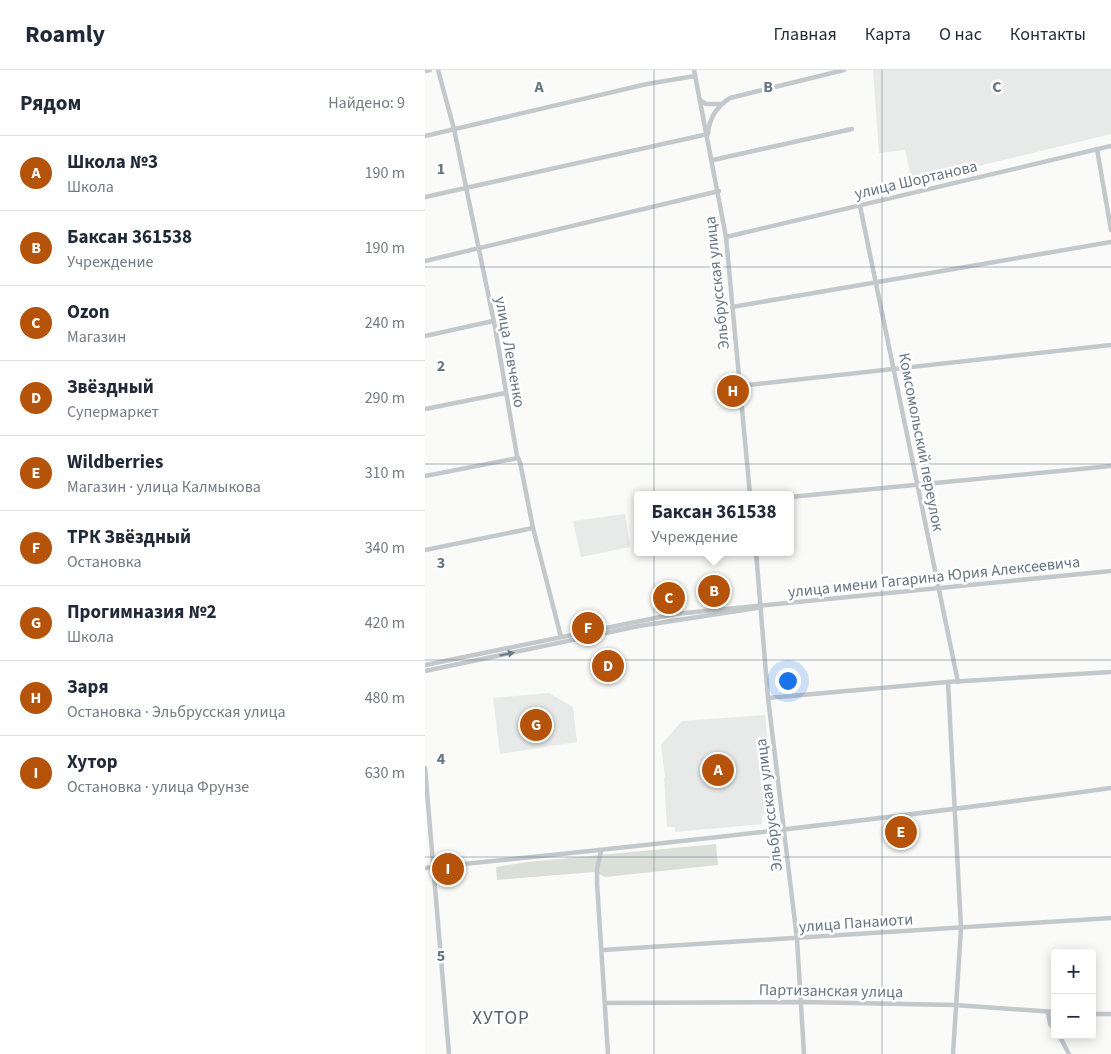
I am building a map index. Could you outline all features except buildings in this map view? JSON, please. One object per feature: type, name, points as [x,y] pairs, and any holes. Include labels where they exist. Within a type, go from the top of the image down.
[{"type":"street","points":[[425,71],[430,70]]},
{"type":"street","name":"улица Левченко","points":[[438,70],[454,129],[533,528],[561,637]]},
{"type":"street","name":"Эльбрусская улица","points":[[694,70],[719,191],[726,237],[750,491]]},
{"type":"street","points":[[425,197],[708,134],[713,114],[721,104],[730,98],[843,70]]},
{"type":"street","points":[[425,136],[511,118],[647,84],[695,76]]},
{"type":"street","points":[[701,100],[706,104],[721,104]]},
{"type":"street","points":[[713,160],[852,129]]},
{"type":"street","name":"улица Шортанова","points":[[726,237],[1111,146]]},
{"type":"street","points":[[1097,149],[1111,230]]},
{"type":"street","points":[[425,261],[719,191]]},
{"type":"street","name":"Комсомольский переулок","points":[[860,206],[958,682]]},
{"type":"street","points":[[732,307],[876,284],[1111,242]]},
{"type":"street","points":[[425,336],[493,321]]},
{"type":"street","points":[[740,386],[893,367],[1111,345]]},
{"type":"street","points":[[425,409],[505,392]]},
{"type":"street","points":[[425,476],[518,458]]},
{"type":"street","points":[[794,497],[1111,466]]},
{"type":"street","points":[[425,550],[533,528]]},
{"type":"street","name":"Эльбрусская улица","points":[[755,556],[768,698],[797,939],[804,1054]]},
{"type":"street","name":"улица имени Гагарина Юрия Алексеевича","points":[[425,671],[639,626],[760,607],[1111,571]]},
{"type":"street","name":"улица имени Гагарина Юрия Алексеевича","points":[[425,666],[675,614],[748,606],[760,607]]},
{"type":"street","points":[[768,698],[949,682],[1111,672]]},
{"type":"street","points":[[949,682],[961,928],[953,1054]]},
{"type":"street","points":[[425,768],[449,1054]]},
{"type":"street","points":[[425,868],[601,851],[784,828],[955,810],[1111,788]]},
{"type":"street","points":[[601,851],[597,876],[608,1054]]},
{"type":"street","name":"улица Панаиоти","points":[[603,950],[1111,918]]},
{"type":"street","name":"Партизанская улица","points":[[606,1003],[802,1002],[955,1006],[1048,1012]]},
{"type":"street","points":[[1048,1012],[1048,1018],[1051,1023]]},
{"type":"street","points":[[1096,1014],[1111,1014]]},
{"type":"street","points":[[1061,1039],[1069,1054]]},
{"type":"shaded area","points":[[873,70],[1111,70],[1111,134],[912,182],[905,150],[879,153]]},
{"type":"shaded area","points":[[625,514],[630,547],[581,557],[573,521]]},
{"type":"shaded area","points":[[549,693],[573,707],[577,742],[500,754],[493,698]]},
{"type":"shaded area","points":[[765,715],[768,746],[765,746],[766,761],[770,761],[775,813],[762,815],[762,824],[675,832],[675,827],[667,827],[665,777],[661,745],[682,721]]},
{"type":"shaded area","points":[[716,844],[718,865],[605,877],[595,872],[497,880],[496,867],[527,862]]},
{"type":"place","name":"Заря","points":[[733,391]]},
{"type":"place","name":"Баксан 361538","points":[[714,591]]},
{"type":"place","name":"Ozon","points":[[669,598]]},
{"type":"place","name":"ТРК Звёздный","points":[[588,628]]},
{"type":"place","name":"Звёздный","points":[[608,666]]},
{"type":"place","name":"Прогимназия №2","points":[[536,725]]},
{"type":"place","name":"Школа №3","points":[[718,770]]},
{"type":"place","name":"Wildberries","points":[[901,832]]},
{"type":"place","name":"Хутор","points":[[448,869]]},
{"type":"district","name":"ХУТОР","points":[[501,1018]]}]
